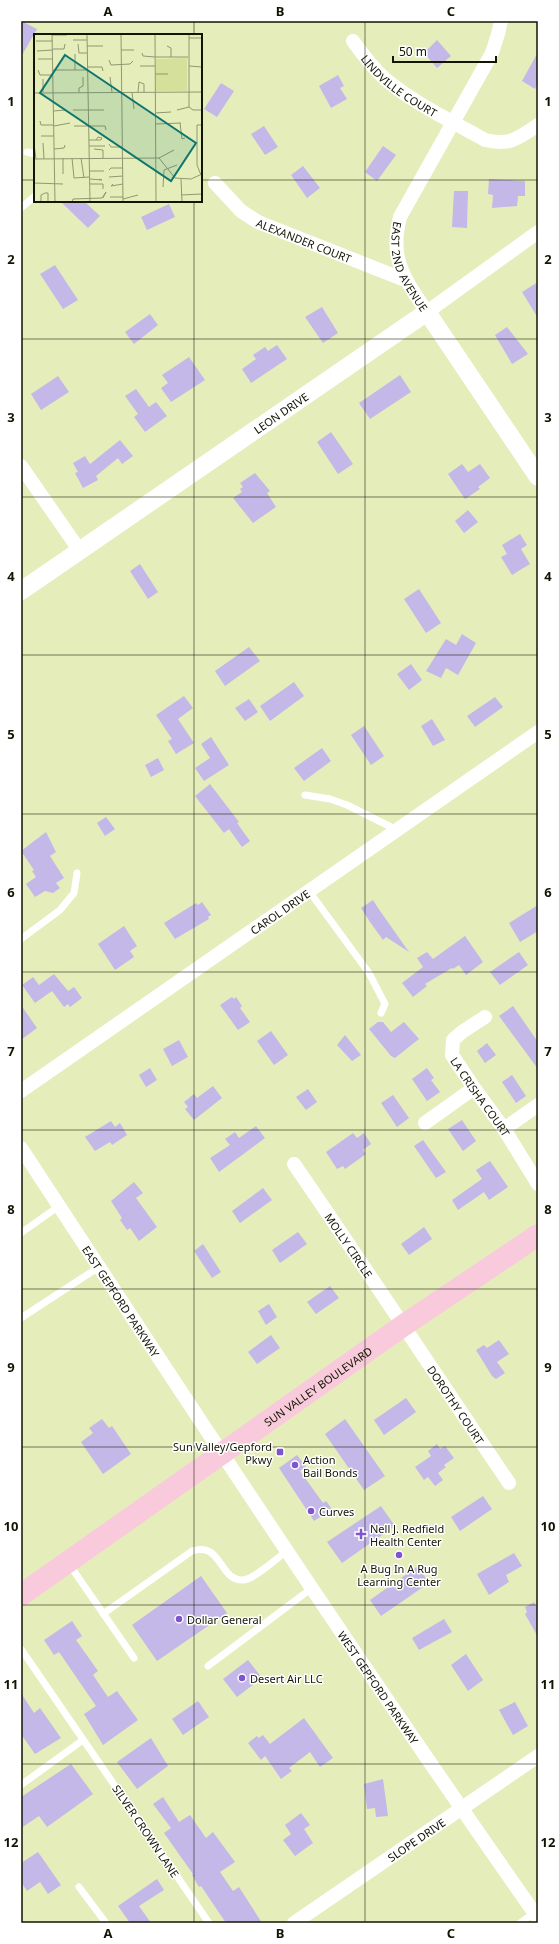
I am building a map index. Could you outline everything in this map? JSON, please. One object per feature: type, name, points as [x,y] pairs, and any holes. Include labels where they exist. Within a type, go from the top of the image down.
[{"type":"main road","name":"SUN VALLEY BOULEVARD","points":[[21,1595],[404,1326],[538,1235]]},
{"type":"street","name":"EAST 2ND AVENUE","points":[[501,21],[492,53],[400,217],[396,233],[395,250],[399,267],[405,280],[538,477]]},
{"type":"street","name":"LINDVILLE COURT","points":[[353,41],[366,60],[384,78],[405,94],[485,140],[497,143],[507,142],[519,138],[538,125]]},
{"type":"street","name":"ALEXANDER COURT","points":[[215,183],[242,211],[258,222],[405,280]]},
{"type":"street","name":"LEON DRIVE","points":[[21,591],[427,312],[538,232]]},
{"type":"street","points":[[21,466],[80,551]]},
{"type":"street","name":"CAROL DRIVE","points":[[21,1091],[538,732]]},
{"type":"street","name":"LA CRISHA COURT","points":[[485,1018],[462,1032],[453,1040],[452,1054],[474,1088],[504,1129],[538,1184]]},
{"type":"street","points":[[425,1123],[474,1088]]},
{"type":"street","points":[[504,1129],[538,1105]]},
{"type":"street","name":"EAST GEPFORD PARKWAY","points":[[21,1148],[222,1455]]},
{"type":"street","name":"MOLLY CIRCLE","points":[[294,1164],[404,1326]]},
{"type":"street","name":"DOROTHY COURT","points":[[404,1326],[509,1483]]},
{"type":"street","name":"WEST GEPFORD PARKWAY","points":[[222,1455],[462,1809],[536,1915]]},
{"type":"street","name":"SLOPE DRIVE","points":[[294,1923],[538,1756]]},
{"type":"lane","points":[[27,152],[34,154]]},
{"type":"lane","points":[[21,208],[34,197]]},
{"type":"lane","points":[[305,795],[330,799],[347,804],[397,830]]},
{"type":"lane","points":[[21,939],[60,910],[74,893],[77,873]]},
{"type":"lane","points":[[309,891],[369,973],[385,1004],[381,1013]]},
{"type":"lane","points":[[21,1233],[59,1206]]},
{"type":"lane","points":[[21,1318],[99,1267]]},
{"type":"lane","points":[[103,1614],[192,1551],[206,1549],[213,1553],[227,1572],[235,1578],[243,1580],[253,1577],[287,1551]]},
{"type":"lane","points":[[67,1563],[134,1658]]},
{"type":"lane","points":[[208,1666],[312,1588]]},
{"type":"lane","name":"SILVER CROWN LANE","points":[[21,1649],[209,1923]]},
{"type":"lane","points":[[21,1785],[83,1740]]},
{"type":"lane","points":[[79,1886],[106,1923]]},
{"type":"lane","points":[[520,1923],[536,1915]]},
{"type":"building","points":[[21,21],[37,29],[21,57]]},
{"type":"building","points":[[437,40],[451,56],[437,68],[424,53]]},
{"type":"building","points":[[538,52],[538,83],[535,89],[522,81]]},
{"type":"building","points":[[338,75],[344,86],[340,88],[347,99],[331,108],[319,86]]},
{"type":"building","points":[[221,83],[234,91],[217,117],[204,109]]},
{"type":"building","points":[[264,126],[278,147],[265,155],[251,134]]},
{"type":"building","points":[[383,146],[396,155],[377,181],[365,172]]},
{"type":"building","points":[[303,166],[320,188],[307,198],[291,175]]},
{"type":"building","points":[[489,179],[525,181],[525,196],[518,196],[517,206],[492,208],[493,195],[488,194]]},
{"type":"building","points":[[454,191],[468,191],[467,228],[452,227]]},
{"type":"building","points":[[61,202],[85,202],[100,216],[88,228]]},
{"type":"building","points":[[169,204],[175,217],[147,230],[141,217]]},
{"type":"building","points":[[55,265],[78,300],[63,309],[40,274]]},
{"type":"building","points":[[538,282],[538,318],[522,292]]},
{"type":"building","points":[[322,307],[338,333],[323,343],[305,317]]},
{"type":"building","points":[[150,314],[158,325],[134,344],[125,332]]},
{"type":"building","points":[[507,327],[528,354],[512,364],[495,335]]},
{"type":"building","points":[[277,345],[287,359],[251,383],[242,369],[256,359],[253,355],[265,347],[268,351]]},
{"type":"building","points":[[189,357],[205,380],[171,402],[161,388],[168,383],[162,375]]},
{"type":"building","points":[[400,375],[411,392],[370,419],[359,403]]},
{"type":"building","points":[[58,376],[69,392],[41,410],[31,394]]},
{"type":"building","points":[[136,389],[149,407],[156,402],[167,416],[145,432],[134,417],[138,414],[125,396]]},
{"type":"building","points":[[331,432],[353,464],[338,474],[317,442]]},
{"type":"building","points":[[120,440],[133,456],[122,464],[118,458],[96,476],[98,480],[83,488],[75,473],[78,472],[73,463],[85,456],[90,464]]},
{"type":"building","points":[[462,464],[468,472],[480,464],[490,478],[478,487],[480,489],[465,499],[448,474]]},
{"type":"building","points":[[255,473],[270,491],[267,493],[276,507],[253,523],[233,498],[242,492],[240,489],[243,487],[240,483]]},
{"type":"building","points":[[468,510],[478,522],[464,533],[455,521]]},
{"type":"building","points":[[520,534],[527,545],[521,549],[530,564],[512,575],[501,557],[507,554],[502,545]]},
{"type":"building","points":[[140,564],[158,592],[148,599],[130,571]]},
{"type":"building","points":[[419,589],[441,623],[426,633],[404,599]]},
{"type":"building","points":[[462,634],[476,643],[458,675],[446,668],[441,678],[426,671],[446,639],[456,645]]},
{"type":"building","points":[[249,647],[260,661],[225,686],[215,671]]},
{"type":"building","points":[[411,664],[422,680],[409,690],[397,674]]},
{"type":"building","points":[[294,682],[304,696],[270,721],[260,706]]},
{"type":"building","points":[[184,696],[193,708],[178,719],[194,743],[176,754],[168,741],[172,739],[156,715]]},
{"type":"building","points":[[495,697],[503,707],[475,727],[467,716]]},
{"type":"building","points":[[249,699],[258,712],[245,721],[235,708]]},
{"type":"building","points":[[432,719],[445,740],[433,746],[421,726]]},
{"type":"building","points":[[364,726],[384,756],[371,765],[351,735]]},
{"type":"building","points":[[211,737],[229,765],[204,781],[195,768],[210,758],[201,744]]},
{"type":"building","points":[[322,748],[331,761],[304,781],[294,768]]},
{"type":"building","points":[[158,758],[164,770],[151,777],[145,765]]},
{"type":"building","points":[[210,784],[239,822],[237,823],[250,841],[242,847],[229,829],[224,833],[195,796]]},
{"type":"building","points":[[106,817],[115,829],[105,836],[97,823]]},
{"type":"building","points":[[46,832],[56,852],[50,856],[64,878],[56,883],[60,888],[53,893],[45,891],[35,897],[26,884],[36,877],[32,871],[34,870],[21,851]]},
{"type":"building","points":[[373,900],[409,952],[386,937],[383,940],[370,922],[361,908]]},
{"type":"building","points":[[202,902],[211,915],[208,917],[209,919],[175,939],[164,923],[196,903],[198,905]]},
{"type":"building","points":[[538,905],[538,931],[520,942],[509,923]]},
{"type":"building","points":[[124,926],[137,946],[130,951],[134,957],[115,970],[98,944]]},
{"type":"building","points":[[465,936],[483,962],[466,975],[459,965],[453,969],[452,968],[425,984],[427,986],[413,997],[402,983],[423,967],[417,958],[427,952],[433,959]]},
{"type":"building","points":[[519,952],[528,965],[500,985],[490,972]]},
{"type":"building","points":[[54,974],[68,991],[74,987],[82,998],[70,1007],[68,1004],[64,1007],[52,991],[35,1003],[22,985],[33,977],[39,985]]},
{"type":"building","points":[[232,997],[234,999],[236,997],[242,1006],[240,1008],[250,1022],[238,1030],[220,1005]]},
{"type":"building","points":[[21,1005],[37,1028],[21,1040]]},
{"type":"building","points":[[513,1006],[538,1042],[538,1069],[499,1016]]},
{"type":"building","points":[[378,1022],[383,1022],[391,1032],[404,1022],[419,1039],[395,1058],[391,1056],[369,1029]]},
{"type":"building","points":[[271,1031],[288,1055],[274,1065],[257,1041]]},
{"type":"building","points":[[345,1035],[361,1055],[352,1061],[337,1045]]},
{"type":"building","points":[[179,1040],[188,1057],[172,1066],[163,1049]]},
{"type":"building","points":[[487,1043],[496,1055],[485,1063],[477,1051]]},
{"type":"building","points":[[150,1068],[157,1080],[146,1087],[139,1075]]},
{"type":"building","points":[[427,1068],[434,1078],[431,1080],[440,1092],[427,1101],[412,1079]]},
{"type":"building","points":[[512,1075],[526,1096],[516,1103],[502,1082]]},
{"type":"building","points":[[213,1086],[222,1098],[194,1120],[185,1109],[188,1107],[184,1102],[194,1094],[197,1098]]},
{"type":"building","points":[[308,1089],[317,1102],[306,1110],[296,1097]]},
{"type":"building","points":[[393,1095],[409,1118],[397,1127],[381,1103]]},
{"type":"building","points":[[462,1120],[476,1141],[463,1151],[448,1129]]},
{"type":"building","points":[[111,1121],[115,1127],[120,1123],[127,1135],[112,1145],[110,1142],[95,1151],[85,1137]]},
{"type":"building","points":[[256,1126],[265,1138],[219,1172],[210,1158],[230,1145],[225,1139],[235,1132],[239,1138]]},
{"type":"building","points":[[353,1133],[357,1138],[364,1133],[371,1144],[363,1150],[366,1154],[345,1169],[343,1166],[337,1169],[326,1152]]},
{"type":"building","points":[[423,1140],[446,1172],[436,1178],[414,1146]]},
{"type":"building","points":[[490,1161],[508,1187],[489,1200],[484,1192],[458,1210],[452,1200],[482,1179],[476,1170]]},
{"type":"building","points":[[134,1182],[143,1193],[136,1198],[157,1227],[139,1241],[130,1228],[127,1230],[120,1220],[122,1218],[111,1201]]},
{"type":"building","points":[[263,1188],[272,1200],[240,1223],[232,1211]]},
{"type":"building","points":[[424,1227],[432,1239],[409,1255],[401,1244]]},
{"type":"building","points":[[298,1232],[307,1244],[280,1263],[272,1250]]},
{"type":"building","points":[[203,1244],[221,1272],[212,1278],[194,1251]]},
{"type":"building","points":[[330,1286],[339,1298],[316,1314],[307,1302]]},
{"type":"building","points":[[269,1304],[277,1317],[266,1325],[258,1311]]},
{"type":"building","points":[[271,1335],[280,1348],[257,1364],[248,1352]]},
{"type":"building","points":[[499,1340],[509,1354],[497,1362],[505,1373],[496,1379],[492,1376],[476,1350],[484,1345],[487,1348]]},
{"type":"building","points":[[406,1398],[416,1412],[384,1435],[374,1420]]},
{"type":"building","points":[[102,1419],[109,1428],[112,1426],[131,1454],[103,1474],[81,1442],[93,1433],[89,1428]]},
{"type":"building","points":[[345,1419],[385,1476],[364,1490],[325,1434]]},
{"type":"building","points":[[437,1444],[440,1449],[445,1446],[454,1458],[444,1465],[446,1467],[438,1473],[443,1480],[435,1486],[428,1477],[424,1480],[415,1467],[431,1456],[428,1451]]},
{"type":"building","points":[[297,1455],[306,1467],[300,1471],[323,1503],[326,1501],[332,1509],[314,1521],[279,1468]]},
{"type":"building","points":[[483,1496],[492,1509],[460,1531],[451,1517]]},
{"type":"building","name":"Nell J. Redfield Health Center","points":[[381,1506],[395,1526],[342,1563],[327,1542]]},
{"type":"building","points":[[514,1553],[522,1566],[506,1575],[509,1582],[489,1595],[477,1574]]},
{"type":"building","points":[[418,1566],[429,1583],[381,1616],[370,1600]]},
{"type":"building","name":"Dollar General","points":[[201,1576],[227,1613],[157,1661],[132,1625]]},
{"type":"building","points":[[534,1602],[537,1607],[538,1606],[538,1637],[525,1614],[527,1612],[525,1607]]},
{"type":"building","points":[[444,1619],[452,1632],[419,1650],[412,1638]]},
{"type":"building","points":[[72,1621],[82,1636],[76,1640],[98,1671],[93,1675],[108,1697],[117,1691],[138,1720],[103,1745],[84,1714],[96,1706],[59,1652],[54,1655],[44,1640]]},
{"type":"building","points":[[466,1654],[483,1680],[468,1691],[451,1665]]},
{"type":"building","name":"Desert Air LLC","points":[[248,1660],[262,1678],[237,1697],[223,1679]]},
{"type":"building","points":[[21,1693],[34,1713],[40,1708],[61,1738],[35,1754],[21,1734]]},
{"type":"building","points":[[198,1701],[209,1717],[183,1735],[172,1719]]},
{"type":"building","points":[[515,1702],[528,1726],[513,1735],[499,1710]]},
{"type":"building","points":[[304,1718],[333,1758],[320,1767],[310,1752],[289,1768],[292,1771],[281,1779],[265,1756],[261,1760],[248,1743],[257,1736],[259,1738],[263,1735],[270,1744]]},
{"type":"building","points":[[151,1738],[168,1766],[137,1789],[117,1762]]},
{"type":"building","points":[[71,1764],[93,1794],[47,1827],[39,1816],[21,1828],[21,1797]]},
{"type":"building","points":[[383,1779],[388,1816],[376,1817],[375,1808],[367,1809],[364,1784]]},
{"type":"building","points":[[163,1797],[179,1822],[190,1815],[206,1838],[213,1832],[235,1862],[220,1872],[233,1891],[239,1887],[262,1923],[226,1923],[201,1886],[199,1887],[192,1875],[193,1874],[164,1833],[171,1828],[153,1804]]},
{"type":"building","points":[[301,1813],[310,1825],[304,1829],[313,1843],[295,1856],[283,1840],[291,1834],[285,1825]]},
{"type":"building","points":[[38,1852],[61,1885],[48,1894],[40,1882],[27,1891],[21,1882],[21,1863]]},
{"type":"building","points":[[157,1879],[164,1890],[139,1906],[151,1923],[130,1923],[118,1906]]},
{"type":"place","name":"Sun Valley/Gepford Pkwy","points":[[280,1452]]},
{"type":"place","name":"Action Bail Bonds","points":[[295,1465]]},
{"type":"place","name":"Curves","points":[[311,1511]]},
{"type":"place","name":"Nell J. Redfield Health Center","points":[[361,1534]]},
{"type":"place","name":"A Bug In A Rug Learning Center","points":[[399,1555]]},
{"type":"place","name":"Dollar General","points":[[179,1619]]},
{"type":"place","name":"Desert Air LLC","points":[[242,1678]]}]
